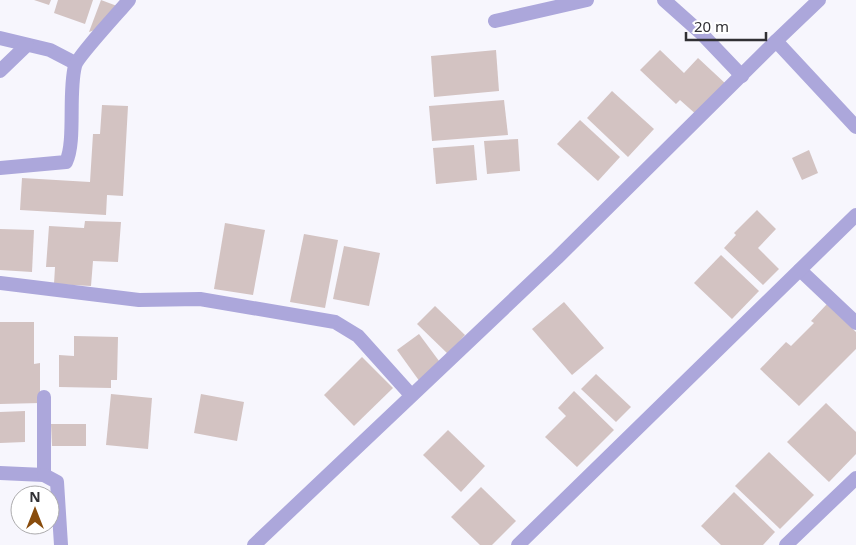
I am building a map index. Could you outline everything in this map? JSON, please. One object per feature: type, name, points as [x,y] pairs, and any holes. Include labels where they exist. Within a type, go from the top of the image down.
[{"type":"street","points":[[0,168],[66,162],[70,153],[70,97],[75,63],[129,0]]},
{"type":"street","points":[[495,21],[587,0]]},
{"type":"street","points":[[664,0],[701,33],[742,76]]},
{"type":"street","points":[[254,545],[557,258],[818,0]]},
{"type":"street","points":[[0,38],[50,50],[75,63]]},
{"type":"street","points":[[776,42],[856,127]]},
{"type":"street","points":[[0,71],[27,45]]},
{"type":"street","points":[[518,545],[856,215]]},
{"type":"street","points":[[800,270],[856,323]]},
{"type":"street","points":[[0,283],[139,300],[200,299],[335,322],[358,336],[411,395]]},
{"type":"street","points":[[44,397],[44,475]]},
{"type":"street","points":[[0,473],[44,475],[57,482],[61,545]]},
{"type":"street","points":[[786,545],[856,478]]},
{"type":"building","points":[[34,0],[51,0],[49,5]]},
{"type":"building","points":[[58,0],[93,0],[85,24],[54,13]]},
{"type":"building","points":[[101,0],[117,6],[95,30],[89,32]]},
{"type":"building","points":[[496,50],[499,91],[434,97],[431,56]]},
{"type":"building","points":[[660,50],[684,73],[698,58],[727,85],[698,116],[680,100],[676,104],[640,70]]},
{"type":"building","points":[[612,91],[654,129],[628,157],[587,118]]},
{"type":"building","points":[[504,100],[508,135],[432,141],[429,106]]},
{"type":"building","points":[[102,105],[128,106],[123,196],[107,195],[106,215],[20,210],[22,178],[90,182],[93,134],[100,134]]},
{"type":"building","points":[[580,120],[620,157],[598,181],[557,144]]},
{"type":"building","points":[[518,139],[520,171],[487,174],[484,141]]},
{"type":"building","points":[[474,145],[477,180],[436,184],[433,148]]},
{"type":"building","points":[[809,150],[818,173],[802,180],[792,158]]},
{"type":"building","points":[[757,210],[776,229],[758,248],[779,269],[763,285],[724,248],[736,235],[734,233]]},
{"type":"building","points":[[85,221],[121,222],[118,262],[93,261],[91,286],[54,284],[55,267],[46,267],[49,226],[84,228]]},
{"type":"building","points":[[225,223],[265,230],[253,295],[214,289]]},
{"type":"building","points":[[0,229],[34,230],[32,272],[0,270]]},
{"type":"building","points":[[304,234],[338,240],[325,308],[290,302]]},
{"type":"building","points":[[344,246],[380,253],[369,306],[333,299]]},
{"type":"building","points":[[721,255],[759,291],[732,319],[694,283]]},
{"type":"building","points":[[564,302],[604,348],[572,375],[532,329]]},
{"type":"building","points":[[827,304],[856,332],[856,349],[799,406],[760,369],[786,342],[791,346],[814,323],[811,321]]},
{"type":"building","points":[[435,306],[465,335],[448,354],[417,324]]},
{"type":"building","points":[[0,322],[34,322],[34,364],[40,363],[40,403],[0,404]]},
{"type":"building","points":[[419,334],[442,365],[420,382],[397,350]]},
{"type":"building","points":[[74,336],[118,337],[117,380],[111,380],[111,388],[59,387],[59,355],[74,356]]},
{"type":"building","points":[[362,357],[393,388],[354,426],[324,395]]},
{"type":"building","points":[[596,374],[631,407],[616,422],[581,389]]},
{"type":"building","points":[[574,391],[614,430],[577,467],[545,437],[566,416],[558,408]]},
{"type":"building","points":[[111,394],[152,398],[148,449],[106,445]]},
{"type":"building","points":[[201,394],[244,402],[237,441],[194,433]]},
{"type":"building","points":[[826,403],[856,432],[856,454],[829,482],[787,442]]},
{"type":"building","points":[[25,411],[25,442],[0,443],[0,412]]},
{"type":"building","points":[[51,424],[86,424],[86,446],[52,446]]},
{"type":"building","points":[[448,430],[485,466],[461,492],[423,455]]},
{"type":"building","points":[[769,452],[814,495],[780,529],[735,486]]},
{"type":"building","points":[[481,487],[516,521],[492,545],[480,545],[451,517]]},
{"type":"building","points":[[734,492],[775,532],[763,545],[721,545],[701,526]]}]
